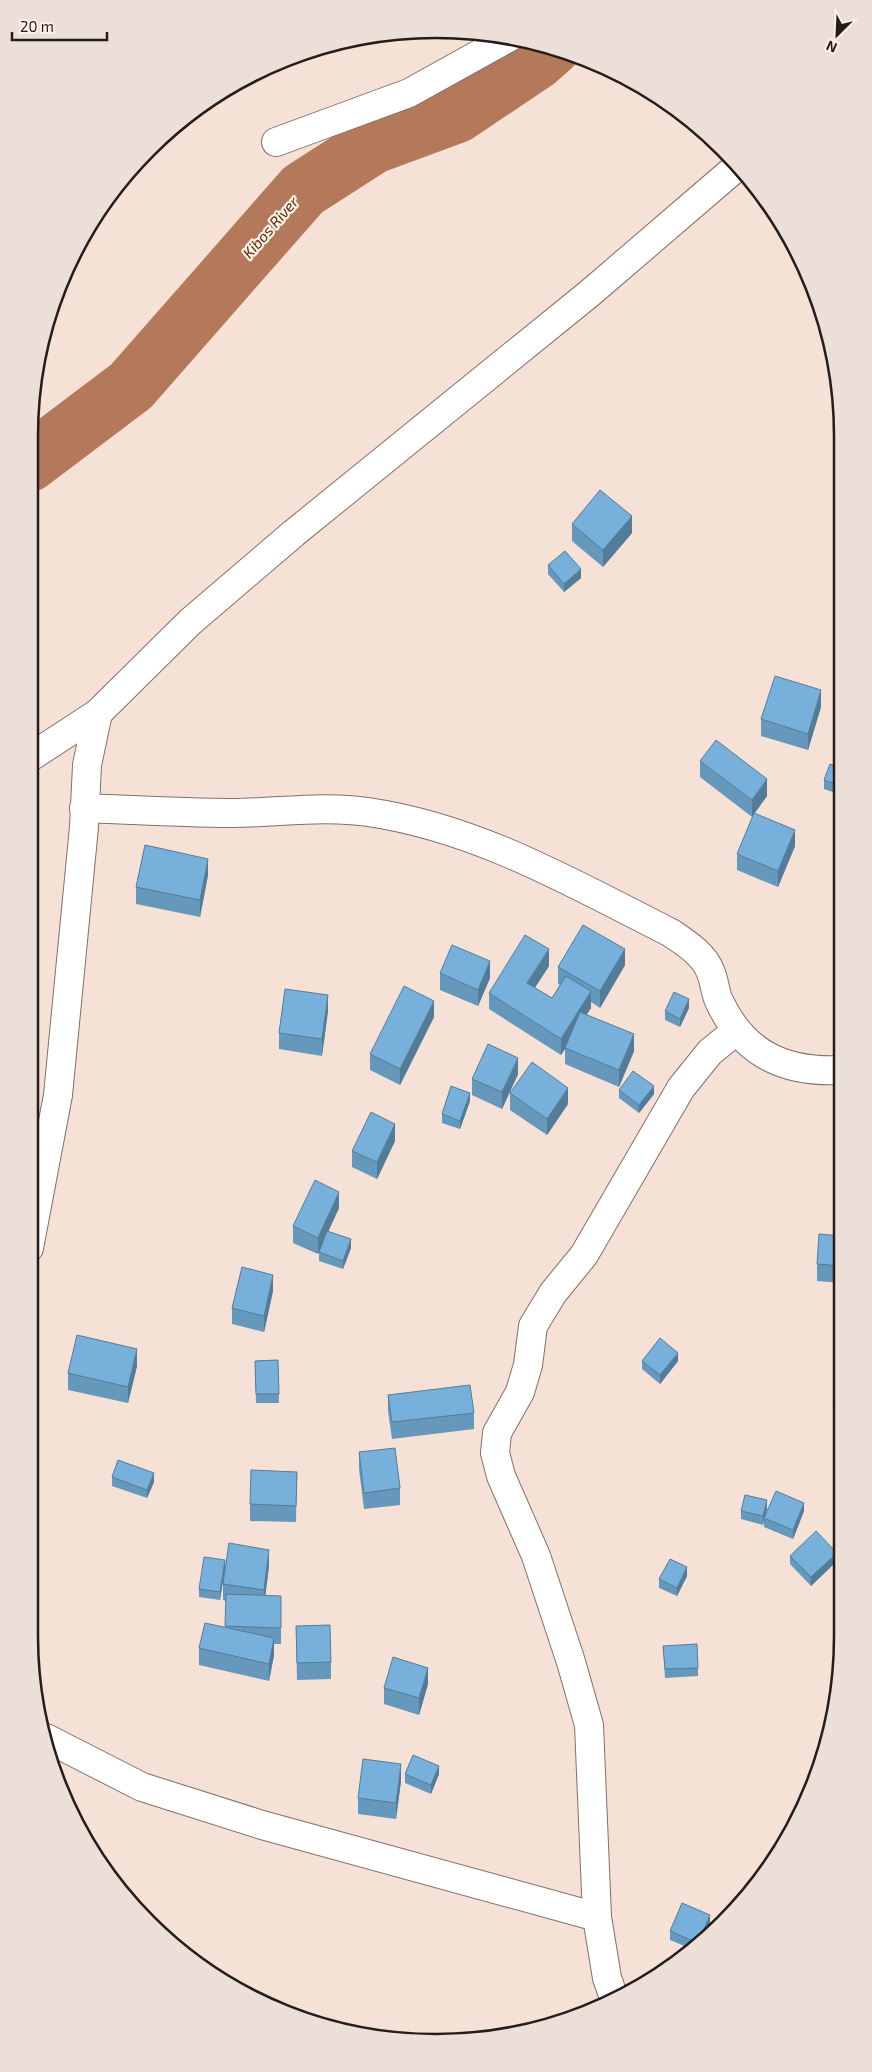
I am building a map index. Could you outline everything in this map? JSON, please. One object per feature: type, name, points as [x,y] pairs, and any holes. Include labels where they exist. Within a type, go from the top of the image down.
[{"type":"street","points":[[276,142],[409,93],[500,43]]},
{"type":"street","points":[[38,752],[98,713],[205,610],[294,533],[590,293],[733,170]]},
{"type":"street","points":[[38,1201],[58,1095],[87,765],[98,713]]},
{"type":"street","points":[[84,808],[232,813],[306,810],[367,812],[438,827],[511,852],[672,933],[694,948],[711,971],[719,1001],[736,1031],[778,1062],[802,1070],[834,1070]]},
{"type":"street","points":[[612,1993],[607,1978],[597,1917],[589,1725],[571,1662],[536,1556],[501,1476],[495,1453],[497,1433],[520,1392],[528,1366],[534,1326],[553,1293],[584,1255],[681,1088],[710,1052],[736,1031]]},
{"type":"street","points":[[52,1741],[142,1787],[262,1824],[597,1917]]},
{"type":"building","points":[[600,490],[632,516],[603,550],[572,524]]},
{"type":"building","points":[[565,551],[581,569],[564,584],[548,565]]},
{"type":"building","points":[[775,676],[821,690],[808,734],[761,719]]},
{"type":"building","points":[[716,740],[767,779],[752,800],[700,761]]},
{"type":"building","points":[[830,764],[834,765],[834,784],[824,780]]},
{"type":"building","points":[[754,813],[795,830],[778,871],[737,854]]},
{"type":"building","points":[[145,845],[208,859],[200,900],[136,887]]},
{"type":"building","points":[[583,925],[625,949],[600,991],[558,967]]},
{"type":"building","points":[[525,935],[549,949],[527,983],[552,998],[566,976],[591,991],[561,1039],[489,993]]},
{"type":"building","points":[[452,945],[490,961],[478,990],[440,973]]},
{"type":"building","points":[[404,986],[434,1001],[400,1069],[370,1054]]},
{"type":"building","points":[[285,989],[328,995],[322,1039],[279,1033]]},
{"type":"building","points":[[674,992],[689,999],[680,1019],[665,1011]]},
{"type":"building","points":[[580,1012],[634,1034],[619,1070],[565,1048]]},
{"type":"building","points":[[488,1044],[518,1058],[502,1092],[472,1079]]},
{"type":"building","points":[[532,1062],[568,1088],[547,1119],[510,1093]]},
{"type":"building","points":[[633,1071],[654,1086],[639,1105],[619,1090]]},
{"type":"building","points":[[451,1086],[470,1093],[460,1121],[442,1114]]},
{"type":"building","points":[[371,1112],[395,1124],[377,1162],[352,1151]]},
{"type":"building","points":[[315,1180],[339,1192],[318,1238],[293,1226]]},
{"type":"building","points":[[327,1231],[351,1239],[343,1261],[319,1252]]},
{"type":"building","points":[[819,1234],[834,1235],[834,1265],[817,1264]]},
{"type":"building","points":[[242,1267],[273,1275],[264,1316],[232,1308]]},
{"type":"building","points":[[77,1335],[137,1349],[128,1387],[68,1373]]},
{"type":"building","points":[[660,1338],[678,1353],[660,1375],[642,1361]]},
{"type":"building","points":[[278,1360],[279,1394],[256,1394],[255,1361]]},
{"type":"building","points":[[470,1385],[474,1413],[392,1422],[388,1395]]},
{"type":"building","points":[[395,1448],[400,1488],[364,1493],[359,1452]]},
{"type":"building","points":[[118,1460],[154,1473],[147,1490],[112,1477]]},
{"type":"building","points":[[251,1470],[297,1472],[296,1506],[250,1504]]},
{"type":"building","points":[[776,1491],[804,1503],[793,1530],[764,1518]]},
{"type":"building","points":[[745,1495],[767,1500],[763,1516],[741,1511]]},
{"type":"building","points":[[816,1531],[834,1550],[834,1556],[811,1577],[790,1556]]},
{"type":"building","points":[[229,1543],[269,1550],[264,1590],[223,1584]]},
{"type":"building","points":[[204,1557],[225,1560],[220,1592],[199,1589]]},
{"type":"building","points":[[670,1559],[687,1567],[677,1588],[659,1579]]},
{"type":"building","points":[[226,1594],[281,1596],[281,1628],[225,1626]]},
{"type":"building","points":[[205,1623],[274,1638],[269,1664],[199,1648]]},
{"type":"building","points":[[330,1625],[331,1662],[297,1663],[296,1626]]},
{"type":"building","points":[[697,1644],[698,1668],[665,1669],[663,1646]]},
{"type":"building","points":[[393,1657],[428,1668],[419,1698],[384,1688]]},
{"type":"building","points":[[413,1755],[439,1766],[431,1785],[405,1774]]},
{"type":"building","points":[[363,1759],[401,1764],[396,1803],[358,1798]]},
{"type":"building","points":[[682,1903],[710,1915],[702,1933],[693,1941],[670,1931]]},
{"type":"waterway","name":"Kibos River","points":[[38,456],[131,386],[303,190],[373,145],[457,114],[545,53]]}]
